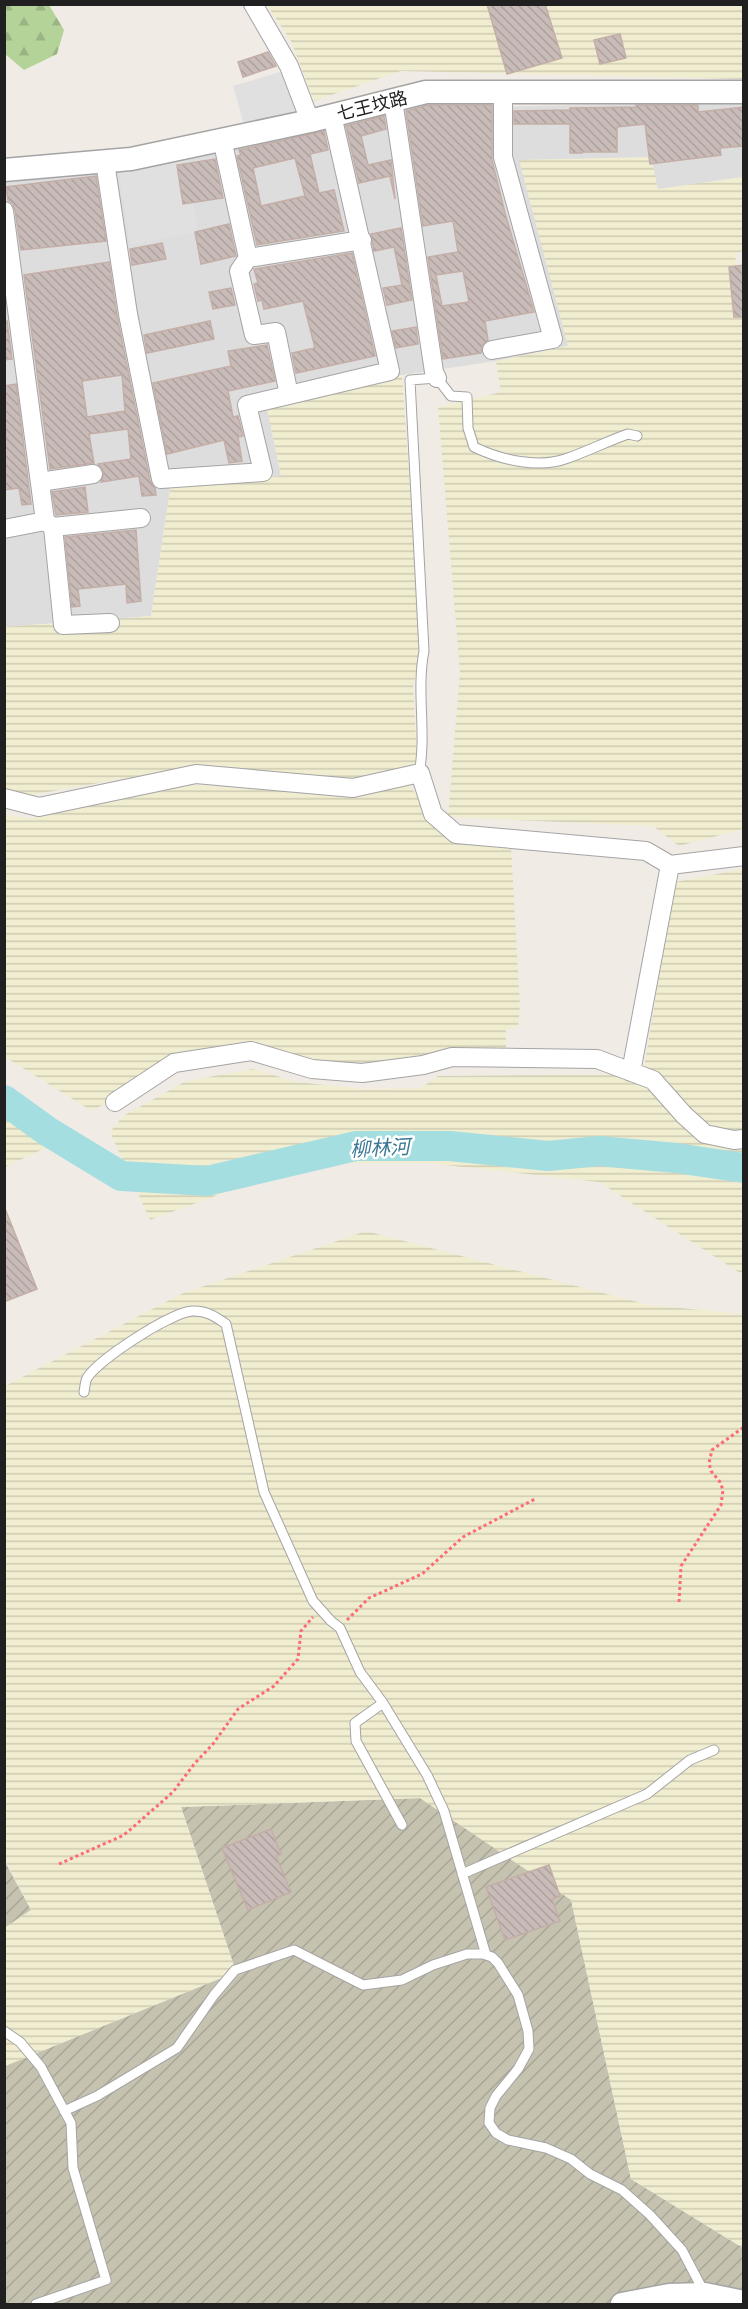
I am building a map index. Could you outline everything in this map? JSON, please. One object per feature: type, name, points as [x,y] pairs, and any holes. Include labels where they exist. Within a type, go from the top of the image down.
[{"type":"street","points":[[253,4],[289,66],[310,121]]},
{"type":"street","name":"七王坟路","points":[[4,170],[131,159],[310,121],[426,92],[744,92]]},
{"type":"street","points":[[492,350],[553,339],[503,157],[503,92]]},
{"type":"street","points":[[393,100],[434,372],[437,378]]},
{"type":"street","points":[[105,162],[128,314],[161,479],[263,472],[247,405],[390,371],[332,115]]},
{"type":"street","points":[[222,140],[248,258]]},
{"type":"street","points":[[4,211],[40,482],[49,524],[63,625],[110,623]]},
{"type":"street","points":[[289,395],[276,332],[254,335],[239,271],[248,258],[362,240]]},
{"type":"street","points":[[40,482],[93,474]]},
{"type":"street","points":[[4,529],[141,518]]},
{"type":"street","points":[[4,798],[39,807],[196,774],[353,789],[419,774],[433,814],[456,834],[646,851],[670,865],[744,856]]},
{"type":"street","points":[[631,1072],[670,865]]},
{"type":"street","points":[[115,1102],[174,1063],[251,1051],[312,1069],[362,1073],[423,1065],[452,1057],[597,1059],[653,1080],[684,1115],[705,1134],[734,1140],[744,1139]]},
{"type":"street","points":[[622,2304],[669,2295],[705,2294],[744,2302]]},
{"type":"lane","points":[[419,774],[423,752],[420,673],[424,651],[410,380],[437,378],[451,396],[467,397],[468,428],[474,447],[494,457],[545,463],[567,459],[628,434],[637,436]]},
{"type":"lane","points":[[84,1392],[86,1379],[109,1357],[176,1315],[194,1311],[211,1313],[226,1324],[264,1492],[313,1600],[331,1622],[340,1628],[360,1672],[383,1703],[427,1775],[444,1811],[486,1955]]},
{"type":"lane","points":[[383,1703],[355,1723],[356,1741],[402,1825]]},
{"type":"lane","points":[[462,1874],[647,1794],[690,1760],[714,1750]]},
{"type":"lane","points":[[64,2111],[97,2096],[177,2048],[214,1995],[235,1970],[294,1950],[363,1985],[402,1980],[433,1965],[467,1954],[486,1955],[498,1963],[518,1995],[528,2031],[529,2049],[518,2069],[493,2102],[490,2108],[489,2123],[496,2133],[508,2140],[546,2148],[572,2159],[590,2174],[622,2190],[650,2215],[682,2250],[705,2294]]},
{"type":"lane","points":[[4,2031],[20,2043],[41,2067],[71,2123],[73,2168],[106,2280],[36,2304]]},
{"type":"path","points":[[679,1602],[681,1566],[722,1505],[723,1490],[711,1471],[709,1463],[711,1450],[744,1427]]},
{"type":"path","points":[[340,1628],[369,1598],[422,1574],[463,1537],[535,1498]]},
{"type":"path","points":[[59,1864],[124,1835],[173,1792],[195,1762],[213,1744],[238,1709],[274,1686],[298,1659],[301,1630],[321,1610]]},
{"type":"shaded area","points":[[267,5],[743,5],[743,79],[401,71],[314,101],[291,41]]},
{"type":"shaded area","points":[[287,70],[305,116],[246,132],[233,86]]},
{"type":"shaded area","points":[[743,102],[743,177],[657,190],[520,160],[568,346],[496,361],[402,375],[266,404],[281,476],[171,483],[151,616],[5,627],[5,180],[179,160],[426,108]]},
{"type":"shaded area","points":[[651,157],[658,189],[743,177],[743,251],[735,254],[744,329],[743,829],[679,846],[653,826],[448,817],[460,672],[438,407],[501,392],[496,361],[568,346],[519,160]]},
{"type":"shaded area","points":[[186,159],[198,232],[130,245],[118,167]]},
{"type":"shaded area","points":[[402,375],[422,655],[413,685],[417,758],[415,765],[361,781],[200,765],[31,795],[5,790],[4,627],[151,616],[171,483],[281,476],[266,403]]},
{"type":"shaded area","points":[[408,784],[448,837],[511,846],[520,1007],[518,1028],[506,1029],[506,1054],[370,1070],[253,1051],[170,1065],[92,1111],[5,1057],[4,815],[29,818],[192,785],[361,796]]},
{"type":"shaded area","points":[[743,869],[743,1275],[599,1182],[427,1163],[305,1163],[150,1220],[110,1132],[123,1116],[186,1081],[253,1069],[297,1082],[363,1089],[421,1088],[438,1076],[643,1074],[675,882]]},
{"type":"shaded area","points":[[5,1088],[75,1134],[5,1167]]},
{"type":"shaded area","points":[[366,1231],[649,1305],[743,1314],[743,2248],[631,2179],[571,1900],[420,1798],[181,1807],[236,1972],[5,2066],[4,1928],[31,1910],[5,1860],[5,1386],[181,1294]]},
{"type":"shaded area","points":[[420,1798],[571,1899],[631,2179],[743,2248],[743,2304],[5,2304],[5,2066],[236,1972],[181,1807]]},
{"type":"shaded area","points":[[4,1860],[31,1910],[5,1928],[4,1928]]},
{"type":"green space","points":[[4,5],[49,5],[64,30],[57,54],[24,70],[5,54]]},
{"type":"building","points":[[487,4],[545,4],[562,58],[507,74]]},
{"type":"building","points":[[620,34],[626,58],[600,64],[594,40]]},
{"type":"building","points":[[268,52],[276,66],[243,77],[238,62]]},
{"type":"building","points":[[428,105],[492,105],[492,160],[534,312],[485,321],[488,340],[482,346],[481,353],[443,359],[428,257],[458,252],[453,221],[423,226],[406,111]],"holes":[[[463,271],[469,302],[442,306],[436,275]]]},
{"type":"building","points":[[636,105],[698,105],[698,112],[744,107],[744,146],[720,148],[721,155],[650,164],[645,124],[617,127],[617,152],[570,153],[570,124],[514,124],[514,111],[636,107]]},
{"type":"building","points":[[384,116],[386,129],[361,136],[368,165],[391,160],[395,199],[390,176],[359,183],[346,126]]},
{"type":"building","points":[[324,131],[328,150],[310,154],[319,193],[334,190],[344,231],[257,245],[237,156],[241,155],[239,150]],"holes":[[[295,158],[305,196],[261,206],[253,168]]]},
{"type":"building","points":[[215,159],[223,198],[183,204],[177,165]]},
{"type":"building","points":[[96,176],[106,241],[21,250],[15,210],[13,204],[8,200],[6,187]]},
{"type":"building","points":[[229,224],[236,256],[201,264],[195,232]]},
{"type":"building","points":[[401,228],[412,300],[387,305],[383,288],[402,285],[394,247],[374,251],[371,234]]},
{"type":"building","points":[[162,243],[166,259],[132,265],[130,249]]},
{"type":"building","points":[[352,253],[375,356],[296,373],[292,353],[315,348],[303,301],[264,309],[262,300],[258,301],[254,284],[258,283],[254,269]]},
{"type":"building","points":[[109,262],[117,316],[150,481],[155,488],[156,495],[142,496],[139,476],[101,482],[104,472],[98,464],[131,459],[128,429],[89,434],[94,463],[50,469],[24,275]],"holes":[[[122,375],[125,411],[87,417],[82,381]]]},
{"type":"building","points":[[744,265],[744,317],[734,317],[729,267]]},
{"type":"building","points":[[231,288],[235,305],[213,309],[209,292]]},
{"type":"building","points":[[7,321],[12,359],[4,360],[4,322]]},
{"type":"building","points":[[210,321],[214,339],[147,353],[144,335]]},
{"type":"building","points":[[416,327],[418,344],[396,348],[392,331]]},
{"type":"building","points":[[267,345],[275,381],[228,391],[233,417],[238,416],[243,436],[238,437],[242,461],[229,463],[224,440],[167,454],[153,383],[231,366],[228,351]]},
{"type":"building","points":[[16,384],[31,504],[22,505],[19,488],[4,490],[4,386]]},
{"type":"building","points":[[85,487],[88,512],[56,515],[52,492]]},
{"type":"building","points":[[136,530],[141,601],[127,603],[126,584],[78,589],[80,606],[72,607],[65,537]]},
{"type":"building","points":[[4,1206],[37,1289],[4,1302]]},
{"type":"building","points":[[271,1829],[281,1854],[276,1856],[291,1892],[248,1910],[222,1848]]},
{"type":"building","points":[[549,1865],[560,1896],[552,1899],[560,1921],[505,1940],[486,1887]]},
{"type":"waterway","name":"柳林河","points":[[4,1100],[47,1131],[121,1176],[207,1181],[356,1146],[450,1146],[548,1156],[599,1151],[676,1158],[744,1168]]}]
